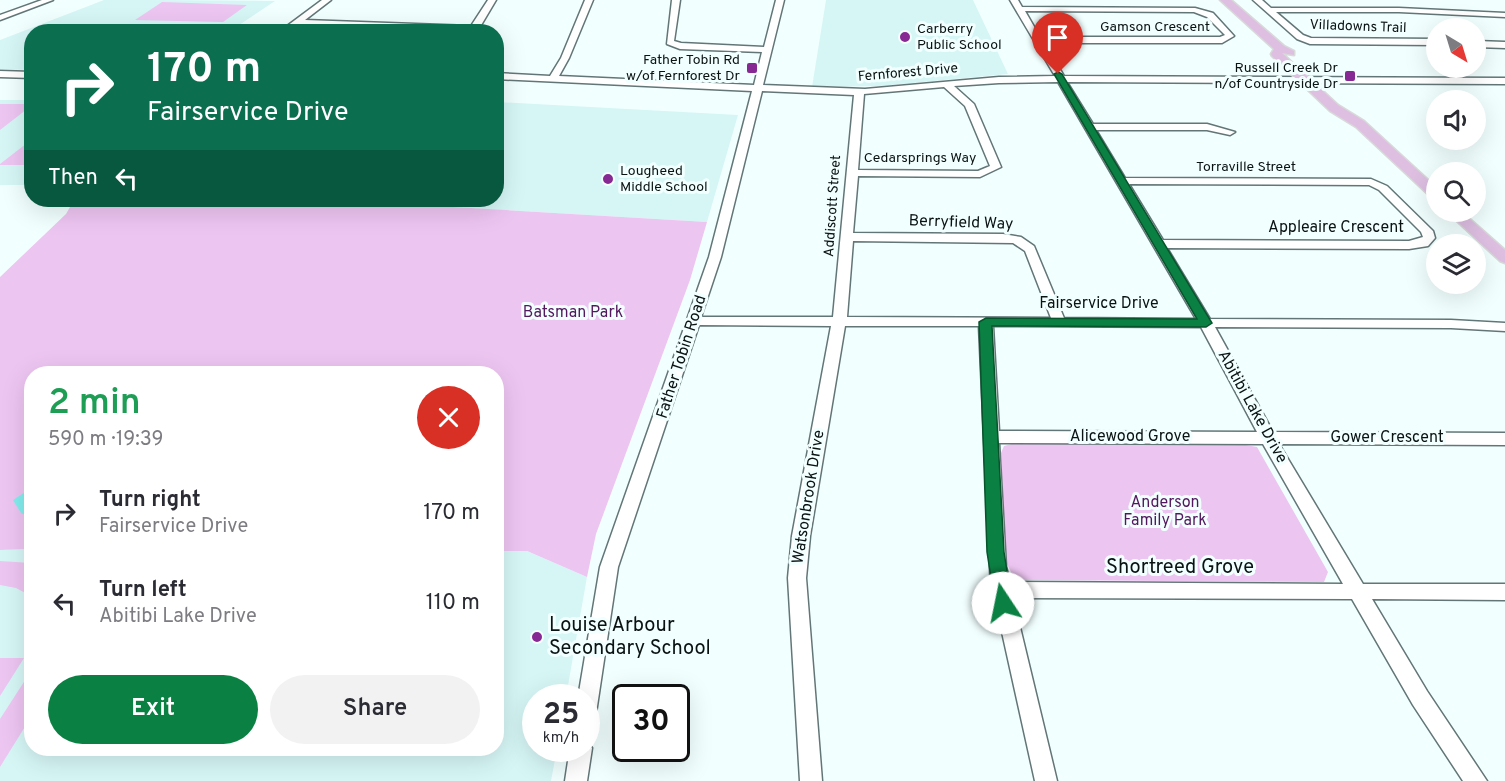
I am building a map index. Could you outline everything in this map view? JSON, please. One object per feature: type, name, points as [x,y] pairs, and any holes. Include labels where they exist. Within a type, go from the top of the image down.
[{"type":"main road","points":[[1225,0],[1322,81],[1352,109],[1360,124]]},
{"type":"main road","points":[[1280,48],[1276,54],[1334,108],[1360,124],[1426,185]]},
{"type":"main road","points":[[1465,222],[1505,258]]},
{"type":"street","points":[[18,0],[47,1]]},
{"type":"street","points":[[293,24],[327,0]]},
{"type":"street","points":[[476,24],[492,0]]},
{"type":"street","points":[[553,78],[565,58],[589,0]]},
{"type":"street","points":[[676,0],[670,42],[685,46],[766,50]]},
{"type":"street","name":"Father Tobin Road","points":[[591,684],[609,567],[715,257],[780,0]]},
{"type":"street","name":"Abitibi Lake Drive","points":[[1014,0],[1206,323],[1268,438],[1420,698],[1476,781]]},
{"type":"street","name":"Villadowns Trail","points":[[1257,0],[1300,37],[1310,41],[1426,42]]},
{"type":"street","points":[[0,18],[47,1]]},
{"type":"street","name":"Gamson Crescent","points":[[1020,9],[1195,10],[1210,15],[1230,36],[1222,40],[1038,39]]},
{"type":"street","points":[[1268,10],[1399,10],[1505,15]]},
{"type":"street","points":[[295,22],[339,24]]},
{"type":"street","points":[[1486,44],[1505,45]]},
{"type":"street","points":[[0,74],[24,75]]},
{"type":"street","name":"Fernforest Drive","points":[[504,76],[859,92],[999,79],[1505,81]]},
{"type":"street","name":"Cedarsprings Way","points":[[851,173],[980,174],[996,167],[969,104],[946,84]]},
{"type":"street","name":"Addiscott Street","points":[[838,322],[859,92]]},
{"type":"street","points":[[1088,127],[1207,127],[1230,132]]},
{"type":"street","name":"Torraville Street","points":[[1122,181],[1371,182]]},
{"type":"street","name":"Appleaire Crescent","points":[[1159,244],[1409,245],[1427,240],[1427,231],[1383,188],[1371,182]]},
{"type":"street","name":"Berryfield Way","points":[[846,237],[1017,240],[1030,249],[1059,322]]},
{"type":"street","name":"Fairservice Drive","points":[[693,321],[1439,324],[1505,327]]},
{"type":"street","name":"Watsonbrook Drive","points":[[810,781],[796,578],[801,536],[838,322]]},
{"type":"street","points":[[986,322],[995,552],[1000,590],[1046,781]]},
{"type":"street","name":"Alicewood Grove","points":[[991,437],[1268,438]]},
{"type":"street","name":"Gower Crescent","points":[[1268,438],[1505,439]]},
{"type":"street","name":"Shortreed Grove","points":[[1000,590],[1359,591]]},
{"type":"street","points":[[1359,591],[1505,592]]},
{"type":"street","points":[[576,781],[579,762]]},
{"type":"shaded area","points":[[104,0],[275,1],[240,24],[42,24]]},
{"type":"shaded area","name":"Carberry Public School","points":[[826,0],[973,0],[1008,74],[880,86],[812,87]]},
{"type":"shaded area","points":[[24,31],[24,70],[0,69],[0,40]]},
{"type":"shaded area","points":[[0,100],[24,100],[24,185],[0,185]]},
{"type":"shaded area","name":"Lougheed Middle School","points":[[504,102],[738,115],[707,222],[452,207],[504,207]]},
{"type":"shaded area","name":"Louise Arbour Secondary School","points":[[24,549],[24,756],[504,756],[504,551],[527,551],[587,577],[568,684],[522,684],[522,762],[555,762],[551,781],[0,781],[0,550]]},
{"type":"green space","points":[[162,2],[247,5],[223,22],[135,20]]},
{"type":"green space","points":[[0,104],[24,104],[24,111],[0,130]]},
{"type":"green space","points":[[24,145],[24,165],[0,164]]},
{"type":"green space","name":"Batsman Park","points":[[70,207],[453,207],[707,222],[690,280],[596,534],[587,577],[527,551],[504,551],[504,366],[24,366],[24,549],[0,550],[0,277],[66,214]]},
{"type":"green space","name":"Anderson Family Park","points":[[1015,443],[1240,444],[1257,447],[1328,572],[1324,582],[1021,580],[1012,574],[1006,562],[1001,453],[1004,446]]},
{"type":"green space","points":[[0,561],[24,563],[24,592],[0,585]]},
{"type":"green space","points":[[0,658],[24,658],[0,696]]},
{"type":"green space","points":[[24,682],[24,728],[0,767],[0,719]]},
{"type":"water","points":[[24,493],[24,514],[21,513],[13,500]]},
{"type":"place","name":"Carberry Public School","points":[[905,37]]},
{"type":"place","name":"Father Tobin Rd w/of Fernforest Dr","points":[[752,68]]},
{"type":"place","name":"Russell Creek Dr n/of Countryside Dr","points":[[1350,76]]},
{"type":"place","name":"Lougheed Middle School","points":[[608,179]]},
{"type":"place","name":"Louise Arbour Secondary School","points":[[537,637]]},
{"type":"route","points":[[1003,603],[995,552],[986,322],[1206,323],[1058,74]]}]
